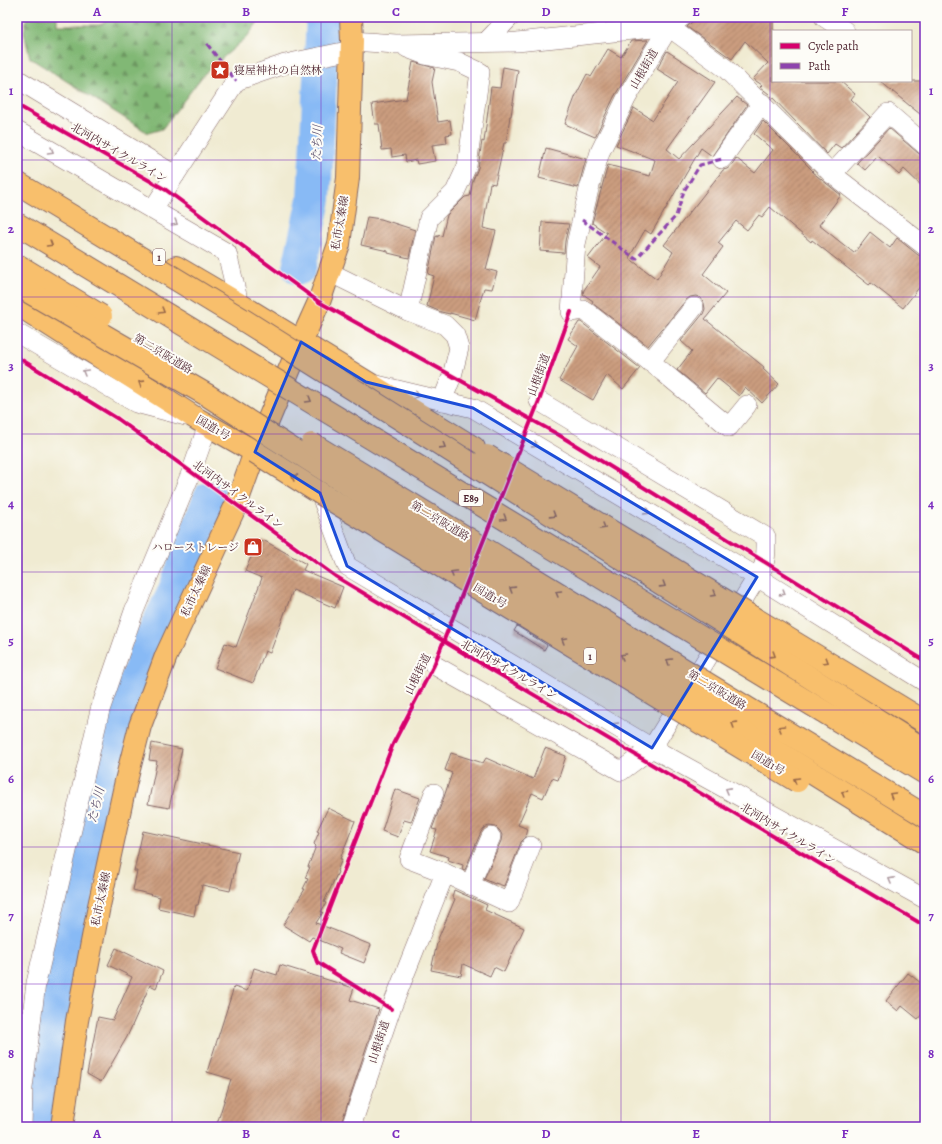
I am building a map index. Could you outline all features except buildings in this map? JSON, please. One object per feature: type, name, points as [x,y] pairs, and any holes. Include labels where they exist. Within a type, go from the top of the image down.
[{"type":"main road","name":"私市太秦線","points":[[66,1124],[77,1021],[101,899],[140,726],[166,656],[236,505],[255,452],[319,302],[339,244],[348,178],[352,45],[351,17]]},
{"type":"main road","name":"1","points":[[17,173],[239,304],[925,722]]},
{"type":"main road","points":[[17,183],[245,321],[925,750]]},
{"type":"main road","name":"E89","points":[[17,224],[925,773]]},
{"type":"main road","name":"第二京阪道路","points":[[17,265],[925,816]]},
{"type":"main road","points":[[17,285],[208,395],[536,604],[668,683],[925,843]]},
{"type":"main road","name":"国道1号","points":[[17,304],[203,422],[925,858]]},
{"type":"street","points":[[486,42],[510,17]]},
{"type":"street","points":[[153,210],[236,81],[285,64],[352,45],[517,42],[642,28],[675,22],[725,68],[832,174],[925,246]]},
{"type":"street","name":"山根街道","points":[[650,362],[584,310],[571,312],[576,244],[589,189],[600,152],[626,99],[675,22]]},
{"type":"street","points":[[396,44],[425,55],[459,62],[480,72],[467,166],[455,192],[429,218],[408,311]]},
{"type":"street","points":[[17,79],[175,175]]},
{"type":"street","points":[[722,159],[762,104]]},
{"type":"street","points":[[832,174],[888,113],[925,145]]},
{"type":"street","points":[[17,131],[226,253],[239,304]]},
{"type":"street","points":[[329,272],[408,311],[445,325],[455,334],[460,348],[452,376],[442,401]]},
{"type":"street","points":[[694,307],[650,362],[728,427],[747,405]]},
{"type":"street","points":[[17,333],[136,403],[203,422],[191,473],[134,611],[100,710],[36,983],[20,1085],[22,1127]]},
{"type":"street","points":[[366,382],[473,408],[756,577],[925,682]]},
{"type":"street","points":[[434,665],[622,771],[652,748],[756,577],[760,573],[766,556],[766,537],[539,402]]},
{"type":"street","points":[[320,493],[347,566],[652,748],[925,899]]},
{"type":"street","points":[[434,793],[409,859],[445,873],[509,903],[531,846]]},
{"type":"street","points":[[470,885],[491,837]]},
{"type":"street","name":"山根街道","points":[[351,1127],[390,1009],[445,873]]},
{"type":"highlighted area","points":[[301,342],[366,382],[473,408],[757,577],[652,748],[347,566],[320,493],[255,452]]},
{"type":"green space","points":[[27,17],[57,17],[57,25],[99,25],[104,23],[105,17],[258,17],[258,22],[247,37],[204,74],[162,129],[148,133],[30,58],[24,32]]},
{"type":"waterway","name":"たち川","points":[[299,268],[314,199],[323,17]]},
{"type":"waterway","name":"たち川","points":[[39,1127],[46,1061],[67,938],[92,820],[107,762],[152,637],[173,595],[210,498]]},
{"type":"marked path","points":[[207,44],[236,81]]},
{"type":"marked path","points":[[582,220],[636,259],[676,216],[684,191],[700,165],[722,159]]},
{"type":"cycle path","name":"北河内サイクルライン","points":[[17,105],[166,190],[319,302],[559,435],[925,661]]},
{"type":"cycle path","points":[[391,1009],[317,962],[313,950],[393,744],[434,665],[539,401],[571,312]]},
{"type":"cycle path","name":"北河内サイクルライン","points":[[17,357],[118,419],[335,576],[925,926]]},
{"type":"place","name":"寝屋神社の自然林","points":[[220,70]]},
{"type":"place","name":"ハローストレージ","points":[[253,547]]}]
